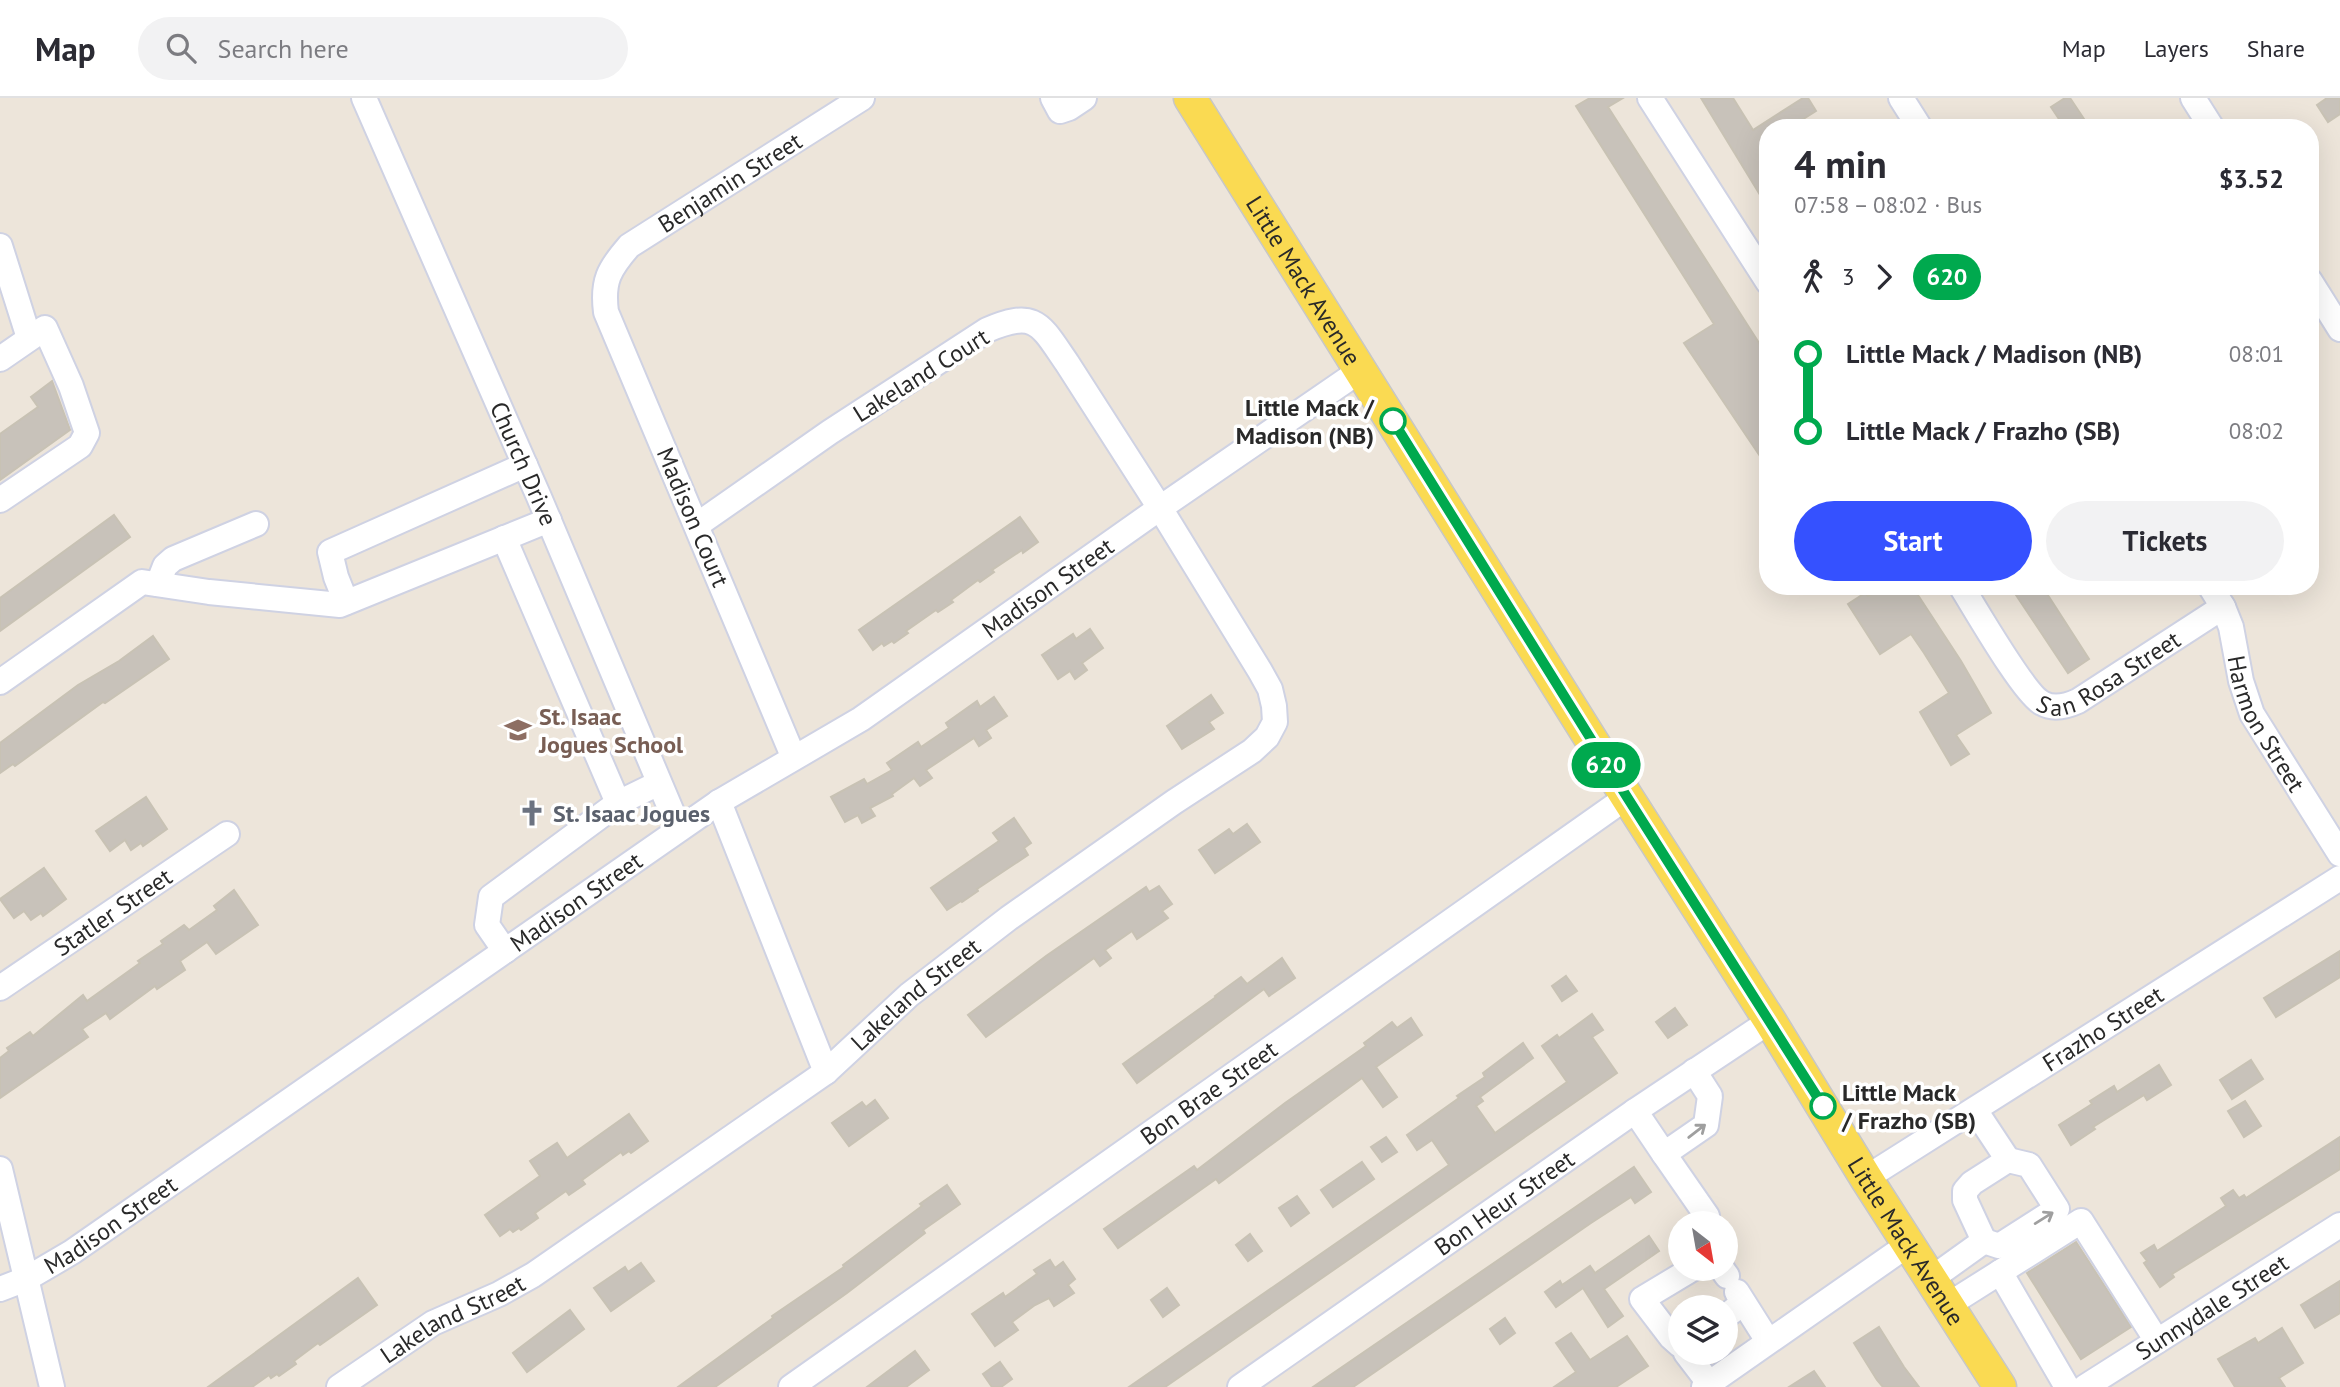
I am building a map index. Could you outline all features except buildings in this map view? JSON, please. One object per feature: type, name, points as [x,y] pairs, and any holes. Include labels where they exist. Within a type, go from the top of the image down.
[{"type":"main road","name":"Little Mack Avenue","points":[[1190,98],[2000,1387]]},
{"type":"street","name":"Church Drive","points":[[364,98],[549,520],[679,830]]},
{"type":"street","name":"Benjamin Street","points":[[607,275],[629,246],[862,98]]},
{"type":"street","points":[[1052,98],[1060,111],[1084,98]]},
{"type":"street","points":[[1650,98],[1759,268]]},
{"type":"street","points":[[1901,98],[1914,119]]},
{"type":"street","points":[[2193,98],[2206,119]]},
{"type":"street","points":[[0,246],[37,333],[71,386],[87,433],[80,446],[0,500]]},
{"type":"street","name":"Madison Court","points":[[607,275],[604,295],[606,312],[793,756]]},
{"type":"street","points":[[2319,295],[2340,329]]},
{"type":"street","name":"Lakeland Court","points":[[696,525],[830,432],[987,331],[1007,322],[1024,319],[1035,323],[1044,331],[1160,508]]},
{"type":"street","points":[[1,353],[37,333]]},
{"type":"street","name":"Madison Street","points":[[0,1289],[26,1279],[72,1252],[158,1194],[719,802],[793,756],[861,719],[1361,370]]},
{"type":"street","points":[[346,602],[335,577],[330,552],[525,465]]},
{"type":"street","name":"Lakeland Street","points":[[339,1387],[433,1323],[499,1294],[533,1275],[826,1072],[909,995],[989,933],[1174,802],[1252,751],[1267,737],[1275,722],[1270,689],[1234,625],[1160,508]]},
{"type":"street","points":[[150,583],[209,592],[340,605],[549,520]]},
{"type":"street","points":[[0,682],[150,583],[173,559],[256,524]]},
{"type":"street","points":[[504,538],[618,803]]},
{"type":"street","name":"San Rosa Street","points":[[1967,595],[2027,689],[2043,704],[2056,707],[2078,701],[2217,597]]},
{"type":"street","name":"Harmon Street","points":[[2217,597],[2231,627],[2241,681],[2252,714],[2340,854]]},
{"type":"street","points":[[505,951],[487,925],[491,897],[618,803],[659,783]]},
{"type":"street","name":"Bon Brae Street","points":[[791,1387],[1627,797]]},
{"type":"street","points":[[719,802],[826,1072]]},
{"type":"street","name":"Statler Street","points":[[0,988],[227,834]]},
{"type":"street","name":"Frazho Street","points":[[1867,1178],[2340,878]]},
{"type":"street","name":"Bon Heur Street","points":[[1240,1387],[1635,1111],[1770,1021]]},
{"type":"street","points":[[1664,1154],[1706,1125],[1710,1096],[1694,1071]]},
{"type":"street","points":[[1975,1110],[2008,1160],[2029,1165],[2057,1209],[1999,1246],[1984,1241],[1965,1200],[1965,1191],[1972,1183],[2008,1160]]},
{"type":"street","points":[[1635,1111],[1704,1211]]},
{"type":"street","points":[[0,1169],[9,1247],[26,1279],[52,1387]]},
{"type":"street","points":[[1940,1292],[2000,1272],[2081,1222],[2157,1341]]},
{"type":"street","name":"Sunnydale Street","points":[[2085,1387],[2340,1225]]},
{"type":"street","points":[[1940,1292],[1984,1241]]},
{"type":"street","points":[[1694,1365],[1706,1385],[1909,1244]]},
{"type":"street","points":[[2000,1272],[2067,1387]]},
{"type":"street","points":[[1668,1333],[1642,1299],[1672,1281]]},
{"type":"street","points":[[1731,1291],[1768,1341]]},
{"type":"bus line","name":"620","points":[[1393,421],[1823,1106]]},
{"type":"place","name":"Little Mack / Madison (NB)","points":[[1393,421]]},
{"type":"place","name":"St. Isaac Jogues School","points":[[518,730]]},
{"type":"place","name":"St. Isaac Jogues","points":[[532,813]]},
{"type":"place","name":"Little Mack / Frazho (SB)","points":[[1823,1106]]}]
